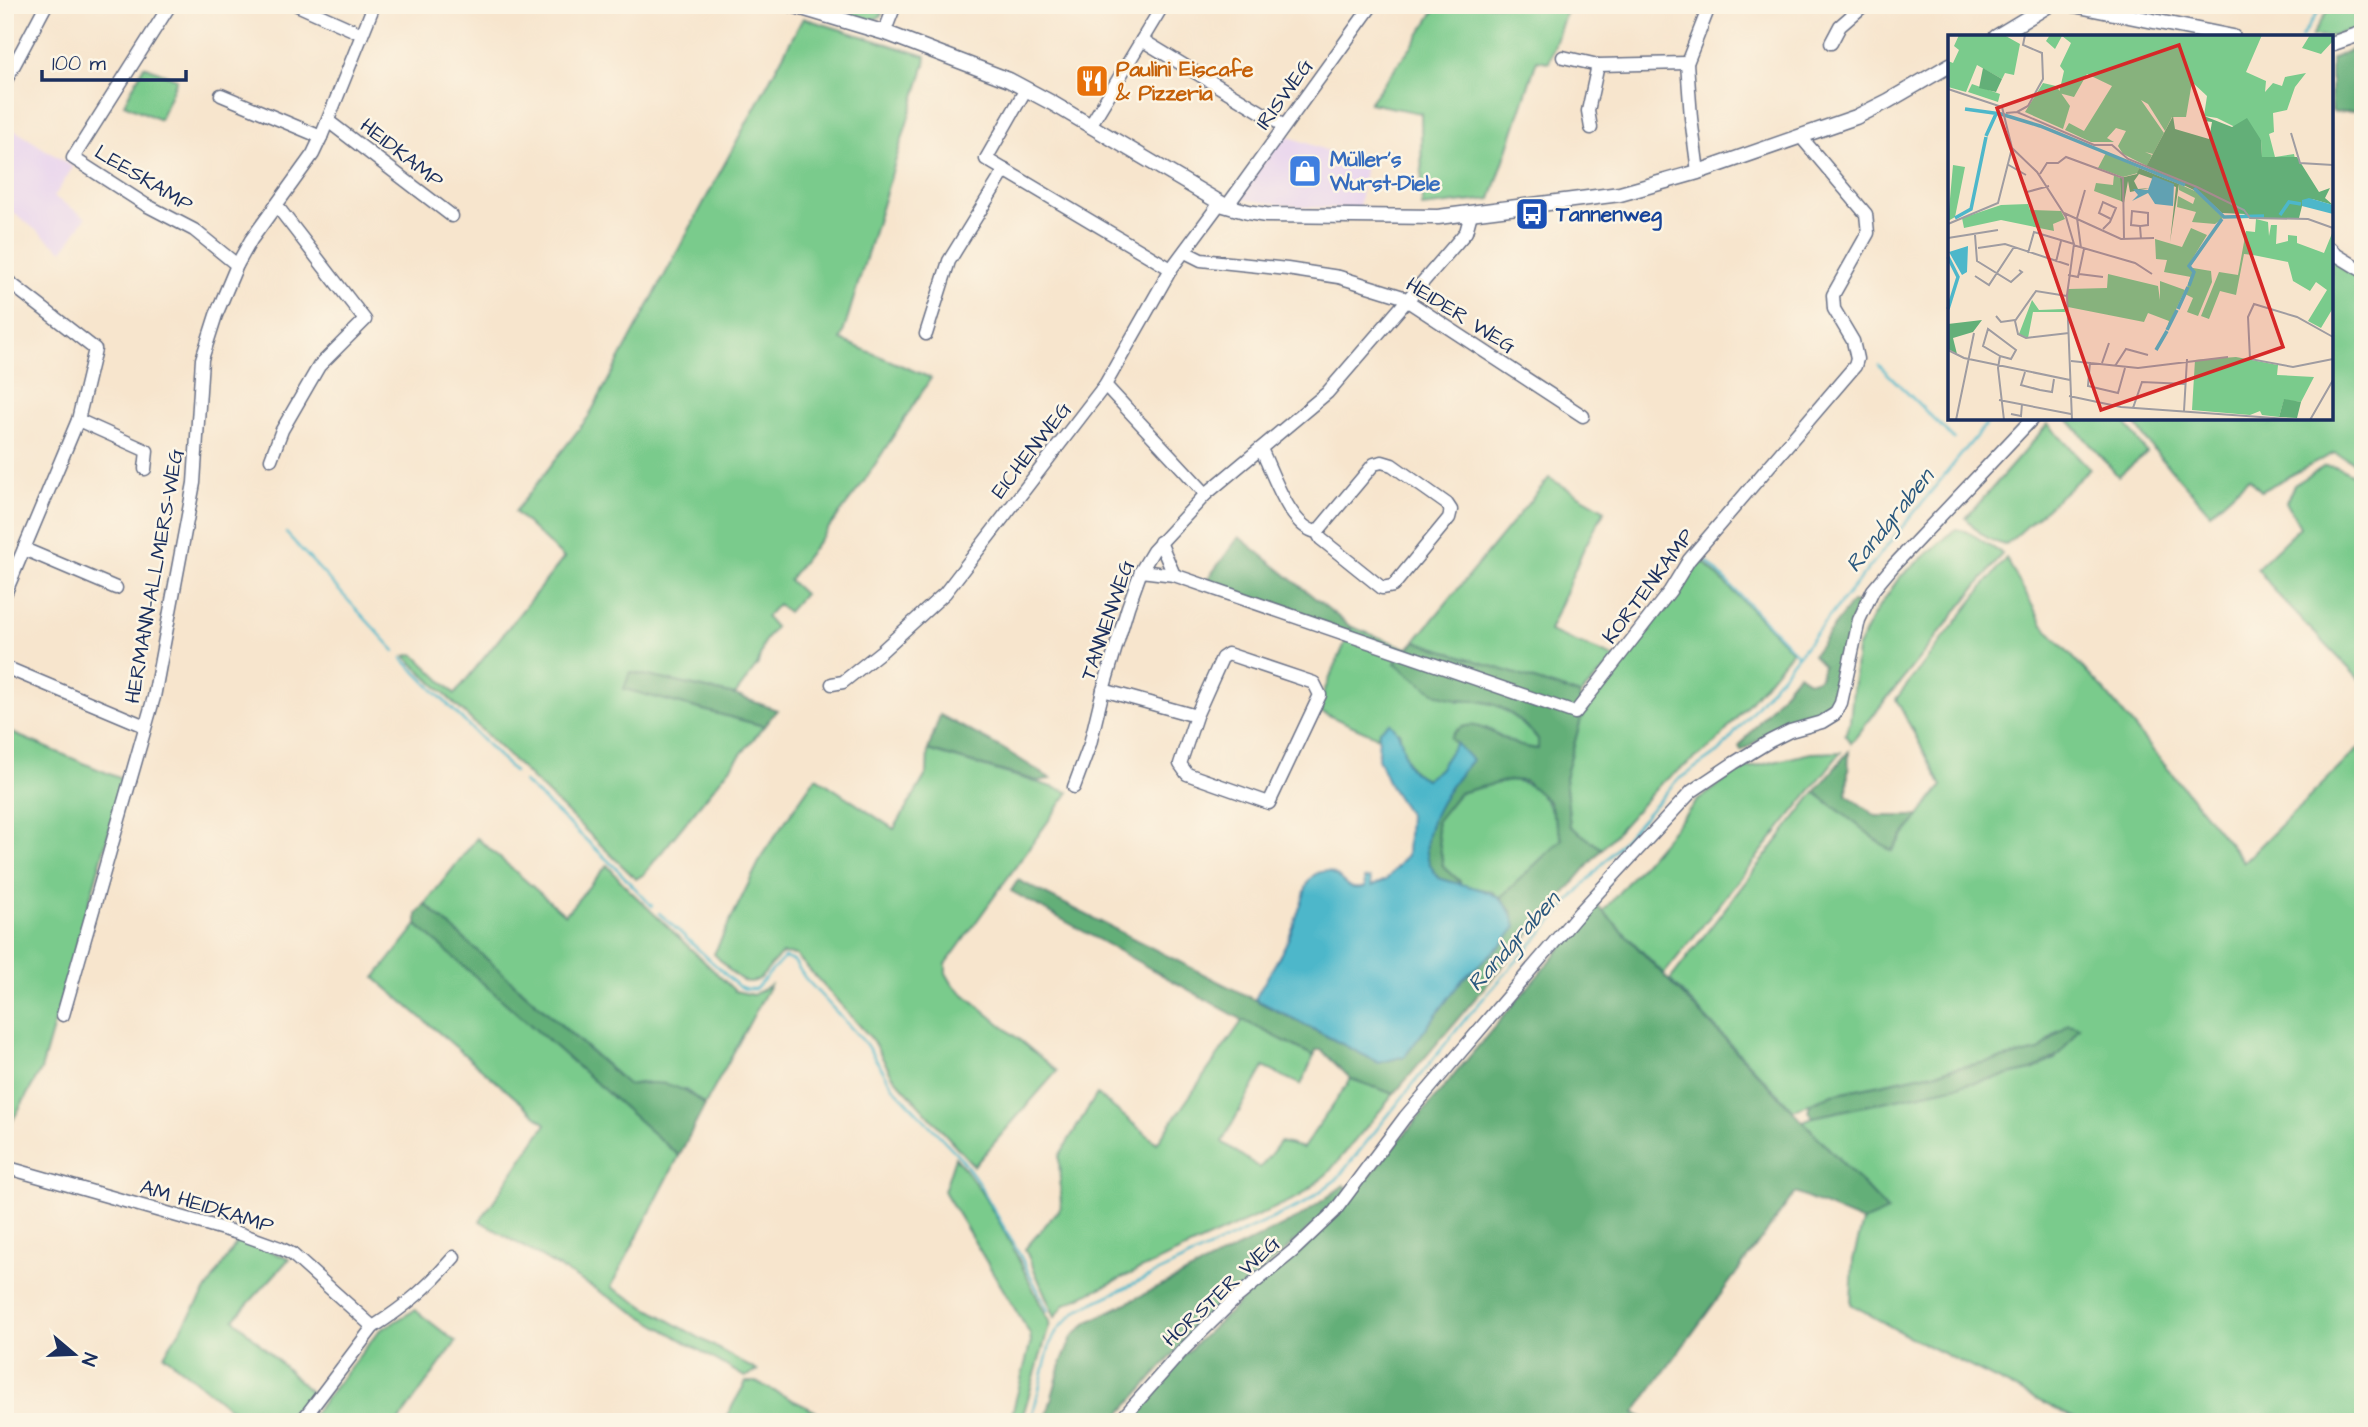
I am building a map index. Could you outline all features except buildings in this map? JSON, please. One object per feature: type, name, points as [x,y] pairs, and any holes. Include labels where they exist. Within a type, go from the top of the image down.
[{"type":"street","points":[[6,79],[46,5]]},
{"type":"street","name":"LEESKAMP","points":[[170,5],[73,158],[146,205],[194,230],[237,265]]},
{"type":"street","points":[[297,5],[362,34]]},
{"type":"street","name":"HERMANN-ALLMERS-WEG","points":[[63,1015],[153,697],[194,483],[202,359],[216,315],[237,265],[274,207],[313,154],[374,5]]},
{"type":"street","points":[[792,5],[884,33],[1026,89],[1224,204],[1266,215],[1371,218],[1471,214],[1620,194],[1698,172],[1856,117],[1948,66]]},
{"type":"street","points":[[884,33],[895,5]]},
{"type":"street","points":[[1090,126],[1163,5]]},
{"type":"street","name":"IRISWEG","points":[[1224,204],[1372,5]]},
{"type":"street","points":[[1831,43],[1840,26],[1864,5]]},
{"type":"street","points":[[1999,35],[2049,5]]},
{"type":"street","points":[[2074,5],[2223,35]]},
{"type":"street","points":[[1698,172],[1690,118],[1687,64],[1709,7]]},
{"type":"street","points":[[2333,43],[2363,33]]},
{"type":"street","points":[[1142,40],[1284,126]]},
{"type":"street","points":[[1563,57],[1598,65],[1687,64]]},
{"type":"street","points":[[1591,128],[1588,111],[1598,65]]},
{"type":"street","points":[[1026,89],[986,159],[1171,269]]},
{"type":"street","points":[[221,95],[321,137]]},
{"type":"street","name":"HEIDKAMP","points":[[328,121],[452,216]]},
{"type":"street","name":"KORTENKAMP","points":[[1141,571],[1174,575],[1575,713],[1670,591],[1689,560],[1855,366],[1857,359],[1853,341],[1833,309],[1833,295],[1868,233],[1866,214],[1801,137]]},
{"type":"street","points":[[926,334],[949,261],[1005,170]]},
{"type":"street","name":"EICHENWEG","points":[[832,684],[843,682],[883,650],[945,593],[1105,385],[1171,269],[1224,204]]},
{"type":"street","points":[[271,459],[282,430],[320,366],[365,320],[280,210],[274,207]]},
{"type":"street","name":"TANNENWEG","points":[[1074,787],[1090,744],[1103,690],[1141,571],[1160,542],[1206,494],[1327,393],[1466,232],[1471,214]]},
{"type":"street","name":"HEIDER WEG","points":[[1185,252],[1201,260],[1339,277],[1408,299],[1583,416]]},
{"type":"street","points":[[2333,252],[2363,271]]},
{"type":"street","points":[[5,279],[95,349],[78,420],[5,594]]},
{"type":"street","points":[[1105,385],[1206,494]]},
{"type":"street","points":[[78,420],[146,451],[145,469]]},
{"type":"street","name":"HORSTER WEG","points":[[1119,1422],[1182,1351],[1237,1297],[1310,1236],[1334,1212],[1405,1117],[1580,912],[1692,791],[1770,741],[1835,715],[1841,703],[1858,620],[1873,590],[2031,420]]},
{"type":"street","points":[[1261,449],[1293,516],[1305,527],[1317,532],[1330,547],[1385,589],[1393,586],[1449,518],[1451,510],[1447,504],[1392,465],[1382,462],[1374,464],[1317,532]]},
{"type":"street","points":[[1160,542],[1174,575]]},
{"type":"street","points":[[24,549],[116,588]]},
{"type":"street","points":[[1227,654],[1314,683],[1320,695],[1269,803],[1187,774],[1180,764],[1196,716],[1222,658],[1227,654]]},
{"type":"street","points":[[5,667],[145,726]]},
{"type":"street","points":[[1103,690],[1196,716]]},
{"type":"street","name":"AM HEIDKAMP","points":[[5,1167],[241,1234],[280,1248],[292,1254],[373,1327]]},
{"type":"street","points":[[301,1422],[373,1327],[408,1305],[454,1257]]},
{"type":"shaded area","points":[[5,124],[73,167],[54,197],[86,217],[63,251],[5,206]]},
{"type":"shaded area","points":[[1284,135],[1342,156],[1367,158],[1359,208],[1303,207],[1240,199],[1240,194]]},
{"type":"green space","points":[[808,5],[859,5],[883,12],[870,22]]},
{"type":"green space","points":[[1438,5],[1568,5],[1549,62],[1537,60],[1491,199],[1422,207],[1421,113],[1369,103],[1416,40]]},
{"type":"green space","points":[[2331,5],[2363,5],[2363,27],[2333,35],[2312,35]]},
{"type":"green space","points":[[803,18],[926,56],[841,340],[931,378],[863,483],[789,580],[804,594],[788,612],[778,604],[766,617],[775,627],[764,642],[758,664],[735,695],[630,672],[625,689],[764,726],[644,874],[636,879],[405,656],[414,654],[455,694],[564,558],[515,512],[589,416]]},
{"type":"green space","points":[[2363,44],[2363,110],[2333,112],[2333,58]]},
{"type":"green space","points":[[144,66],[177,79],[160,120],[124,104]]},
{"type":"green space","points":[[2333,259],[2363,278],[2363,466],[2334,453],[2261,491],[2249,478],[2210,513],[2153,449],[2132,420],[2333,420]]},
{"type":"green space","points":[[2069,420],[2123,420],[2147,453],[2118,476]]},
{"type":"green space","points":[[2048,424],[2090,469],[2006,545],[1993,541],[1979,532],[1966,518]]},
{"type":"green space","points":[[2325,466],[2337,467],[2363,480],[2363,683],[2279,596],[2257,568],[2300,527],[2286,502],[2294,485]]},
{"type":"green space","points":[[1549,478],[1605,510],[1583,550],[1549,631],[1616,658],[1580,695],[1415,641]]},
{"type":"green space","points":[[1956,529],[1974,535],[2002,553],[1851,743],[1845,735],[1850,721],[1857,649],[1873,616],[1899,578]]},
{"type":"green space","points":[[1239,537],[1351,627],[1349,633],[1206,581]]},
{"type":"green space","points":[[2006,558],[2043,625],[2107,694],[2244,862],[2363,744],[2363,1422],[2078,1422],[1902,1333],[1851,1304],[1853,1260],[1863,1222],[1887,1210],[1803,1121],[2032,1070],[2055,1059],[2078,1027],[2057,1032],[2039,1051],[1833,1094],[1793,1110],[1670,980],[1815,792],[1892,851],[1942,786],[1896,699]]},
{"type":"green space","points":[[1701,559],[1792,651],[1716,743],[1660,784],[1602,849],[1570,826],[1565,778],[1581,719]]},
{"type":"green space","points":[[1852,602],[1859,603],[1840,690],[1832,711],[1823,717],[1771,732],[1741,751],[1739,747],[1798,674],[1809,681],[1820,677],[1823,665],[1813,655]]},
{"type":"green space","points":[[1352,627],[1409,649],[1395,663],[1458,701],[1496,705],[1516,718],[1538,739],[1538,749],[1519,746],[1486,728],[1456,743],[1439,769],[1426,779],[1410,765],[1399,731],[1379,730],[1378,737],[1316,710]]},
{"type":"green space","points":[[1415,641],[1580,695],[1581,719],[1565,778],[1570,826],[1602,849],[1394,1094],[1351,1079],[1321,1050],[1316,1050],[1314,1056],[1243,1020],[1011,891],[1018,880],[1379,1063],[1405,1056],[1462,980],[1503,943],[1513,913],[1500,898],[1562,839],[1549,802],[1525,781],[1509,780],[1459,793],[1436,822],[1443,866],[1460,882],[1456,885],[1438,878],[1428,857],[1430,828],[1440,803],[1472,760],[1450,738],[1464,726],[1473,726],[1526,747],[1538,749],[1538,739],[1519,720],[1496,705],[1440,695],[1411,676],[1395,663]]},
{"type":"green space","points":[[630,672],[735,695],[777,710],[764,726],[624,689]]},
{"type":"green space","points":[[940,715],[1002,748],[1051,779],[1037,781],[928,750]]},
{"type":"green space","points":[[5,730],[124,780],[41,1070],[5,1134]]},
{"type":"green space","points":[[928,750],[1069,792],[946,964],[946,973],[953,985],[1057,1071],[974,1166],[892,1075],[871,1038],[796,955],[782,954],[759,979],[747,982],[735,975],[714,954],[764,852],[816,777],[894,829],[927,773]]},
{"type":"green space","points":[[1849,751],[1847,795],[1876,816],[1919,816],[1891,851],[1815,792]]},
{"type":"green space","points":[[1841,752],[1664,974],[1603,911],[1697,801],[1740,770],[1811,753]]},
{"type":"green space","points":[[1509,780],[1521,782],[1539,793],[1550,809],[1562,839],[1500,898],[1491,891],[1456,885],[1460,881],[1443,866],[1436,821],[1459,793]]},
{"type":"green space","points":[[477,838],[565,915],[607,865],[628,889],[735,991],[753,995],[770,985],[705,1105],[686,1090],[644,1082],[629,1085],[425,904]]},
{"type":"green space","points":[[425,904],[628,1085],[669,1085],[686,1092],[705,1105],[679,1156],[417,925],[417,914]]},
{"type":"green space","points":[[1597,905],[1888,1211],[1863,1222],[1795,1193],[1634,1413],[1651,1422],[1124,1422],[1185,1354],[1355,1193]]},
{"type":"green space","points":[[417,925],[679,1156],[611,1287],[757,1371],[745,1377],[480,1221],[546,1124],[375,978]]},
{"type":"green space","points":[[1243,1020],[1314,1056],[1301,1085],[1264,1067],[1222,1142],[1260,1168],[1280,1142],[1303,1148],[1351,1079],[1394,1094],[1328,1173],[1299,1197],[1065,1304],[1055,1317],[1025,1249],[1061,1207],[1059,1156],[1097,1094],[1157,1143]]},
{"type":"green space","points":[[2068,1024],[2079,1027],[2069,1042],[2060,1053],[2032,1070],[1813,1117],[1808,1111],[1810,1104],[1833,1094],[2039,1051]]},
{"type":"green space","points":[[955,1157],[995,1215],[1050,1323],[1021,1422],[1010,1422],[1031,1341],[1030,1334],[944,1191]]},
{"type":"green space","points":[[1344,1185],[1348,1188],[1331,1209],[1179,1348],[1113,1422],[1045,1422],[1062,1361],[1072,1337],[1088,1322],[1300,1217]]},
{"type":"green space","points":[[240,1238],[289,1259],[234,1319],[316,1397],[296,1422],[247,1422],[164,1355]]},
{"type":"green space","points":[[415,1310],[456,1342],[398,1422],[307,1422],[379,1331]]},
{"type":"green space","points":[[746,1382],[756,1382],[837,1422],[723,1422]]},
{"type":"water","points":[[1390,723],[1397,731],[1410,768],[1426,779],[1439,769],[1456,743],[1472,760],[1456,779],[1434,815],[1427,841],[1428,860],[1438,878],[1496,896],[1511,913],[1516,927],[1503,943],[1462,980],[1405,1056],[1379,1063],[1255,999],[1285,945],[1312,877],[1326,871],[1350,887],[1365,887],[1364,879],[1370,878],[1372,886],[1386,880],[1407,855],[1409,815],[1390,786],[1378,758],[1379,730]]},
{"type":"waterway","name":"Randgraben","points":[[2302,35],[2323,5]]},
{"type":"waterway","points":[[1879,365],[1954,439]]},
{"type":"waterway","name":"Randgraben","points":[[1031,1422],[1050,1344],[1059,1328],[1078,1310],[1303,1204],[1337,1179],[1467,1017],[1676,781],[1721,750],[1989,420]]},
{"type":"waterway","points":[[286,533],[395,651]]},
{"type":"waterway","points":[[1707,561],[1798,655]]},
{"type":"waterway","points":[[402,658],[514,772]]},
{"type":"waterway","points":[[524,782],[615,867],[652,906]]},
{"type":"waterway","points":[[659,913],[738,986],[746,989],[755,989],[784,958],[794,961],[805,978],[865,1043],[894,1088],[961,1158],[977,1180],[1048,1311]]},
{"type":"place","name":"Paulini Eiscafe & Pizzeria","points":[[1092,81]]},
{"type":"place","name":"Müller's Wurst-Diele","points":[[1305,171]]},
{"type":"place","name":"Tannenweg","points":[[1532,214]]}]
